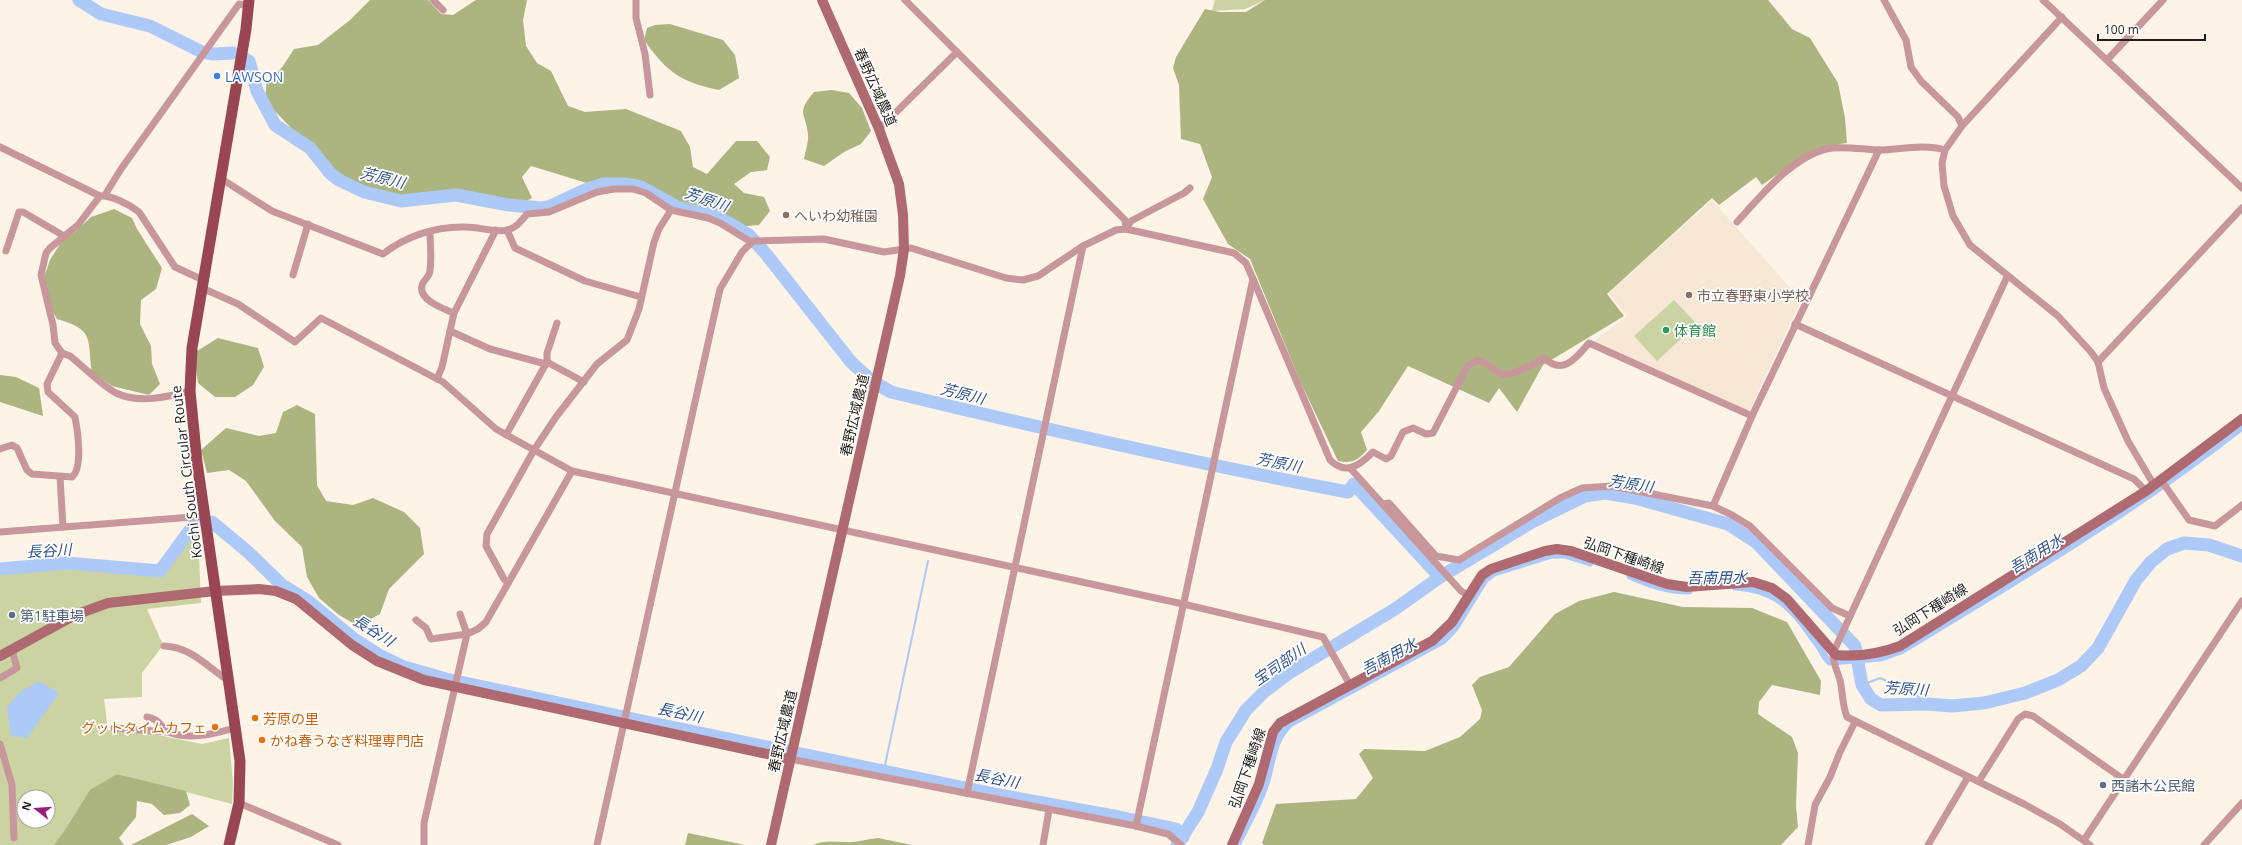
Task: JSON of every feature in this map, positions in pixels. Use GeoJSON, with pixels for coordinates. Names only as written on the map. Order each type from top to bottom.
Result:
{"type":"FeatureCollection","features":[{"type":"Feature","properties":{"kind":"main road","name":"Kochi South Circular Route"},"geometry":{"type":"LineString","coordinates":[[229,845],[239,803],[240,761],[215,591],[190,391],[192,348],[249,3]]}},
{"type":"Feature","properties":{"kind":"street"},"geometry":{"type":"LineString","coordinates":[[433,0],[443,10]]}},
{"type":"Feature","properties":{"kind":"street"},"geometry":{"type":"LineString","coordinates":[[636,0],[636,18],[647,62],[650,95]]}},
{"type":"Feature","properties":{"kind":"street","name":"春野広域農道"},"geometry":{"type":"LineString","coordinates":[[771,845],[900,276],[904,249],[903,215],[899,184],[880,129],[822,0]]}},
{"type":"Feature","properties":{"kind":"street"},"geometry":{"type":"LineString","coordinates":[[905,0],[1125,220],[1126,229]]}},
{"type":"Feature","properties":{"kind":"street"},"geometry":{"type":"LineString","coordinates":[[1884,0],[1906,40],[1911,67],[1921,81],[1958,117],[1962,126]]}},
{"type":"Feature","properties":{"kind":"street"},"geometry":{"type":"LineString","coordinates":[[2043,0],[2242,188]]}},
{"type":"Feature","properties":{"kind":"street"},"geometry":{"type":"LineString","coordinates":[[2107,60],[2163,0]]}},
{"type":"Feature","properties":{"kind":"street"},"geometry":{"type":"LineString","coordinates":[[190,391],[147,399],[131,398],[116,392],[70,356],[62,354],[55,343],[53,325],[41,275],[46,253],[78,225],[103,196],[239,4],[249,3]]}},
{"type":"Feature","properties":{"kind":"street"},"geometry":{"type":"LineString","coordinates":[[2062,17],[1962,126],[1945,150],[1942,163],[1944,186],[1953,216],[1960,232],[1970,245],[2007,277],[2058,316],[2091,352],[2098,362],[2104,388],[2128,441],[2158,485],[2189,520],[2215,526],[2242,505]]}},
{"type":"Feature","properties":{"kind":"street"},"geometry":{"type":"LineString","coordinates":[[880,129],[957,52]]}},
{"type":"Feature","properties":{"kind":"street"},"geometry":{"type":"LineString","coordinates":[[0,147],[103,196],[133,207],[139,212],[174,267],[238,304],[296,342],[321,318],[437,379],[484,420],[506,435],[572,471],[1016,567],[1323,637],[1350,685]]}},
{"type":"Feature","properties":{"kind":"street"},"geometry":{"type":"LineString","coordinates":[[1737,222],[1776,180],[1811,155],[1827,149],[1879,150],[1934,147],[1945,150]]}},
{"type":"Feature","properties":{"kind":"street"},"geometry":{"type":"LineString","coordinates":[[1713,506],[1752,416],[1879,150]]}},
{"type":"Feature","properties":{"kind":"street"},"geometry":{"type":"LineString","coordinates":[[220,178],[272,211],[383,254],[398,242],[430,232],[466,227],[507,230],[517,226],[527,214],[549,212],[597,192],[614,188],[633,189],[646,193],[671,210],[714,220],[752,242]]}},
{"type":"Feature","properties":{"kind":"street"},"geometry":{"type":"LineString","coordinates":[[1126,229],[1131,221],[1184,193],[1190,188]]}},
{"type":"Feature","properties":{"kind":"street"},"geometry":{"type":"LineString","coordinates":[[2098,362],[2242,208]]}},
{"type":"Feature","properties":{"kind":"street"},"geometry":{"type":"LineString","coordinates":[[508,583],[504,579],[486,546],[487,534],[534,450],[556,417],[597,364],[627,340],[634,326],[654,242],[659,229],[671,210]]}},
{"type":"Feature","properties":{"kind":"street"},"geometry":{"type":"LineString","coordinates":[[6,251],[19,212],[23,212],[64,236]]}},
{"type":"Feature","properties":{"kind":"street"},"geometry":{"type":"LineString","coordinates":[[294,274],[308,224]]}},
{"type":"Feature","properties":{"kind":"street"},"geometry":{"type":"LineString","coordinates":[[597,845],[720,289],[742,252],[752,242],[761,240],[824,239],[884,252],[911,248],[1006,278],[1023,280],[1038,276],[1083,246],[1116,230],[1126,229],[1234,253],[1246,262],[1254,279],[1330,460],[1335,466],[1350,469],[1359,465],[1373,452],[1386,459],[1391,456],[1403,432],[1413,428],[1426,434],[1433,432],[1467,367],[1477,360],[1484,362],[1502,374],[1509,374],[1526,368],[1544,358],[1550,364],[1563,366],[1574,360],[1590,343],[1752,416]]}},
{"type":"Feature","properties":{"kind":"street"},"geometry":{"type":"LineString","coordinates":[[437,379],[442,367],[454,313],[496,230]]}},
{"type":"Feature","properties":{"kind":"street"},"geometry":{"type":"LineString","coordinates":[[507,230],[516,248],[585,281],[641,297]]}},
{"type":"Feature","properties":{"kind":"street"},"geometry":{"type":"LineString","coordinates":[[430,232],[430,270],[429,276],[423,284],[423,291],[425,297],[432,303],[454,313]]}},
{"type":"Feature","properties":{"kind":"street"},"geometry":{"type":"LineString","coordinates":[[967,793],[1083,246]]}},
{"type":"Feature","properties":{"kind":"street"},"geometry":{"type":"LineString","coordinates":[[2007,277],[1838,642],[1833,659],[1840,680],[1842,705],[1847,717],[1979,781],[2054,821],[2087,843],[2123,779],[2242,601]]}},
{"type":"Feature","properties":{"kind":"street"},"geometry":{"type":"LineString","coordinates":[[1136,825],[1213,459],[1254,279]]}},
{"type":"Feature","properties":{"kind":"street"},"geometry":{"type":"LineString","coordinates":[[506,435],[546,363],[547,353],[557,323]]}},
{"type":"Feature","properties":{"kind":"street"},"geometry":{"type":"LineString","coordinates":[[1795,324],[2134,479],[2158,485]]}},
{"type":"Feature","properties":{"kind":"street"},"geometry":{"type":"LineString","coordinates":[[450,331],[490,349],[546,363],[584,382]]}},
{"type":"Feature","properties":{"kind":"street"},"geometry":{"type":"LineString","coordinates":[[0,449],[12,445],[18,448],[27,470],[32,474],[72,477],[76,474],[79,464],[75,417],[48,392],[47,384],[62,354]]}},
{"type":"Feature","properties":{"kind":"street","name":"弘岡下種崎線"},"geometry":{"type":"LineString","coordinates":[[1232,845],[1259,784],[1273,732],[1280,723],[1292,715],[1432,641],[1452,622],[1482,575],[1491,569],[1545,551],[1564,550],[1667,584],[1687,587],[1753,582],[1772,588],[1788,599],[1833,659],[1865,655],[1900,646],[2158,485],[2242,419]]}},
{"type":"Feature","properties":{"kind":"street"},"geometry":{"type":"LineString","coordinates":[[1350,469],[1461,591],[1468,596]]}},
{"type":"Feature","properties":{"kind":"street"},"geometry":{"type":"LineString","coordinates":[[416,620],[426,628],[431,639],[467,634],[478,629],[486,622],[572,471]]}},
{"type":"Feature","properties":{"kind":"street"},"geometry":{"type":"LineString","coordinates":[[60,477],[63,526]]}},
{"type":"Feature","properties":{"kind":"street"},"geometry":{"type":"LineString","coordinates":[[1383,504],[1388,503],[1436,556],[1459,560],[1560,498],[1582,488],[1612,486],[1713,506],[1750,526],[1832,608],[1850,616]]}},
{"type":"Feature","properties":{"kind":"street"},"geometry":{"type":"LineString","coordinates":[[0,532],[205,516]]}},
{"type":"Feature","properties":{"kind":"street"},"geometry":{"type":"LineString","coordinates":[[0,656],[75,615],[108,602],[215,591],[259,589],[286,594],[304,605],[352,645],[377,662],[424,680],[456,682],[625,719],[790,759],[1049,810],[1136,825],[1168,834],[1180,844]]}},
{"type":"Feature","properties":{"kind":"street"},"geometry":{"type":"LineString","coordinates":[[424,845],[424,823],[467,634],[460,614]]}},
{"type":"Feature","properties":{"kind":"street"},"geometry":{"type":"LineString","coordinates":[[164,646],[177,647],[193,653],[223,677],[228,678]]}},
{"type":"Feature","properties":{"kind":"street"},"geometry":{"type":"LineString","coordinates":[[0,678],[16,668],[12,650]]}},
{"type":"Feature","properties":{"kind":"street"},"geometry":{"type":"LineString","coordinates":[[1979,781],[2018,719],[2025,714],[2033,716],[2123,779]]}},
{"type":"Feature","properties":{"kind":"street"},"geometry":{"type":"LineString","coordinates":[[147,717],[156,718],[168,732]]}},
{"type":"Feature","properties":{"kind":"street"},"geometry":{"type":"LineString","coordinates":[[1808,845],[1815,805],[1830,777],[1840,752],[1855,722]]}},
{"type":"Feature","properties":{"kind":"street"},"geometry":{"type":"LineString","coordinates":[[114,728],[204,735],[235,728]]}},
{"type":"Feature","properties":{"kind":"street"},"geometry":{"type":"LineString","coordinates":[[0,744],[12,785],[14,838]]}},
{"type":"Feature","properties":{"kind":"street"},"geometry":{"type":"LineString","coordinates":[[1928,845],[1968,777]]}},
{"type":"Feature","properties":{"kind":"street"},"geometry":{"type":"LineString","coordinates":[[239,803],[338,845]]}},
{"type":"Feature","properties":{"kind":"street"},"geometry":{"type":"LineString","coordinates":[[2204,845],[2242,803]]}},
{"type":"Feature","properties":{"kind":"street"},"geometry":{"type":"LineString","coordinates":[[1043,845],[1049,810]]}},
{"type":"Feature","properties":{"kind":"shaded area"},"geometry":{"type":"Polygon","coordinates":[[[1712,200],[1801,300],[1749,411],[1593,342],[1627,316],[1609,293],[1712,200]]]}},
{"type":"Feature","properties":{"kind":"green space"},"geometry":{"type":"Polygon","coordinates":[[[370,0],[428,0],[441,14],[453,15],[476,0],[527,0],[523,20],[526,46],[537,63],[551,71],[568,106],[585,112],[626,109],[681,131],[690,147],[693,167],[707,174],[736,141],[757,141],[770,157],[767,170],[751,172],[734,184],[744,193],[764,197],[770,211],[759,225],[746,226],[726,216],[682,205],[634,183],[607,178],[590,184],[531,166],[522,177],[532,198],[523,203],[445,197],[424,203],[382,200],[357,189],[334,172],[265,101],[267,79],[271,80],[283,66],[294,49],[318,45],[350,20],[370,0]]]}},
{"type":"Feature","properties":{"kind":"green space"},"geometry":{"type":"Polygon","coordinates":[[[1215,0],[1265,0],[1245,9],[1212,11],[1215,0]]]}},
{"type":"Feature","properties":{"kind":"green space"},"geometry":{"type":"Polygon","coordinates":[[[1265,0],[1768,0],[1792,29],[1810,38],[1838,83],[1845,118],[1847,143],[1834,145],[1812,153],[1792,164],[1762,185],[1756,177],[1719,205],[1712,198],[1607,294],[1624,316],[1543,365],[1517,412],[1499,388],[1489,403],[1408,366],[1379,411],[1361,432],[1367,450],[1354,460],[1347,462],[1338,461],[1300,381],[1250,259],[1228,244],[1203,199],[1212,177],[1200,144],[1181,139],[1179,85],[1173,68],[1176,57],[1205,9],[1220,12],[1246,12],[1265,0]]]}},
{"type":"Feature","properties":{"kind":"green space"},"geometry":{"type":"Polygon","coordinates":[[[670,24],[723,40],[735,55],[739,78],[719,90],[684,79],[668,68],[644,40],[647,28],[655,25],[670,24]]]}},
{"type":"Feature","properties":{"kind":"green space"},"geometry":{"type":"Polygon","coordinates":[[[832,90],[849,93],[862,108],[871,131],[861,144],[844,152],[824,166],[804,159],[808,137],[803,109],[808,99],[814,92],[832,90]]]}},
{"type":"Feature","properties":{"kind":"green space"},"geometry":{"type":"Polygon","coordinates":[[[114,209],[132,218],[137,229],[162,268],[156,289],[141,300],[140,324],[151,346],[152,364],[160,384],[149,395],[112,386],[92,372],[87,337],[78,327],[57,319],[48,303],[43,280],[50,260],[62,241],[74,233],[91,217],[114,209]]]}},
{"type":"Feature","properties":{"kind":"green space","name":"体育館"},"geometry":{"type":"Polygon","coordinates":[[[1674,300],[1697,324],[1657,361],[1634,336],[1674,300]]]}},
{"type":"Feature","properties":{"kind":"green space"},"geometry":{"type":"Polygon","coordinates":[[[218,338],[258,348],[264,367],[253,385],[235,397],[215,397],[198,383],[194,353],[218,338]]]}},
{"type":"Feature","properties":{"kind":"green space"},"geometry":{"type":"Polygon","coordinates":[[[0,375],[16,377],[39,388],[43,416],[0,402],[0,375]]]}},
{"type":"Feature","properties":{"kind":"green space"},"geometry":{"type":"Polygon","coordinates":[[[297,405],[315,414],[317,485],[326,501],[353,505],[373,498],[404,512],[420,528],[424,554],[389,589],[380,614],[358,626],[339,615],[319,598],[307,577],[302,547],[275,521],[246,481],[229,470],[207,473],[201,450],[226,428],[259,436],[276,433],[283,412],[297,405]]]}},
{"type":"Feature","properties":{"kind":"green space"},"geometry":{"type":"Polygon","coordinates":[[[198,530],[201,603],[147,609],[163,645],[142,673],[142,697],[104,699],[108,730],[143,732],[202,744],[229,738],[233,783],[232,804],[117,774],[67,827],[55,845],[0,845],[0,572],[68,567],[163,575],[198,530]]]}},
{"type":"Feature","properties":{"kind":"green space"},"geometry":{"type":"Polygon","coordinates":[[[1614,592],[1683,607],[1752,608],[1787,622],[1821,681],[1820,695],[1772,685],[1759,702],[1758,714],[1792,737],[1798,753],[1796,806],[1798,827],[1781,845],[1264,845],[1262,843],[1276,804],[1356,799],[1373,778],[1359,754],[1364,749],[1425,751],[1460,737],[1480,719],[1482,710],[1472,685],[1480,677],[1509,667],[1555,614],[1579,601],[1614,592]]]}},
{"type":"Feature","properties":{"kind":"green space"},"geometry":{"type":"Polygon","coordinates":[[[117,774],[186,791],[190,805],[180,813],[164,815],[152,804],[137,801],[136,817],[119,838],[124,845],[54,845],[90,790],[117,774]]]}},
{"type":"Feature","properties":{"kind":"green space"},"geometry":{"type":"Polygon","coordinates":[[[192,814],[209,826],[191,837],[166,845],[131,845],[192,814]]]}},
{"type":"Feature","properties":{"kind":"green space"},"geometry":{"type":"Polygon","coordinates":[[[688,833],[745,845],[685,845],[688,833]]]}},
{"type":"Feature","properties":{"kind":"green space"},"geometry":{"type":"Polygon","coordinates":[[[878,838],[912,845],[813,845],[825,842],[853,842],[878,838]]]}},
{"type":"Feature","properties":{"kind":"water"},"geometry":{"type":"Polygon","coordinates":[[[39,681],[59,693],[27,738],[11,736],[7,707],[20,692],[39,681]]]}},
{"type":"Feature","properties":{"kind":"waterway","name":"芳原川"},"geometry":{"type":"LineString","coordinates":[[79,0],[101,14],[150,26],[202,52],[214,54],[233,53]]}},
{"type":"Feature","properties":{"kind":"waterway","name":"芳原川"},"geometry":{"type":"LineString","coordinates":[[243,58],[249,61],[257,91],[275,125],[310,148],[330,173],[339,180],[364,192],[401,201],[456,195],[509,205],[541,208],[551,206],[585,190],[603,184],[625,184],[641,187],[677,207],[715,216],[749,235],[766,254],[851,362],[872,381],[891,392],[1119,445],[1291,481],[1348,492],[1354,484],[1440,577]]}},
{"type":"Feature","properties":{"kind":"waterway","name":"吾南用水"},"geometry":{"type":"LineString","coordinates":[[1735,587],[1751,589],[1764,593],[1784,604],[1801,622],[1830,662],[1881,658],[1901,651],[2075,544],[2160,488],[2242,427]]}},
{"type":"Feature","properties":{"kind":"waterway","name":"芳原川"},"geometry":{"type":"LineString","coordinates":[[1177,845],[1198,812],[1217,769],[1226,742],[1246,710],[1265,691],[1289,673],[1395,609],[1440,577],[1532,522],[1585,496],[1605,493],[1635,498],[1728,524],[1756,542],[1855,646],[1862,685],[1871,699],[1881,705],[1927,704],[1952,706],[1984,703],[2025,693],[2058,680],[2081,666],[2098,648],[2136,580],[2151,562],[2167,549],[2184,543],[2209,545],[2242,556]]}},
{"type":"Feature","properties":{"kind":"waterway","name":"長谷川"},"geometry":{"type":"LineString","coordinates":[[212,522],[248,552],[282,585],[308,601],[354,639],[379,655],[404,667],[446,679],[647,722],[994,794],[1176,829],[1183,837]]}},
{"type":"Feature","properties":{"kind":"waterway","name":"長谷川"},"geometry":{"type":"LineString","coordinates":[[0,569],[67,563],[160,571],[195,523]]}},
{"type":"Feature","properties":{"kind":"waterway","name":"吾南用水"},"geometry":{"type":"LineString","coordinates":[[1238,843],[1261,796],[1279,739],[1290,724],[1443,641],[1456,627],[1485,580],[1494,573],[1552,555],[1565,555],[1590,563]]}},
{"type":"Feature","properties":{"kind":"waterway"},"geometry":{"type":"LineString","coordinates":[[884,770],[928,561]]}},
{"type":"Feature","properties":{"kind":"waterway","name":"吾南用水"},"geometry":{"type":"LineString","coordinates":[[1630,576],[1659,587],[1689,591]]}},
{"type":"Feature","properties":{"kind":"waterway"},"geometry":{"type":"LineString","coordinates":[[1862,685],[1880,678],[1914,693],[1927,704]]}},
{"type":"Feature","properties":{"kind":"place","name":"LAWSON"},"geometry":{"type":"Point","coordinates":[217,76]}},
{"type":"Feature","properties":{"kind":"place","name":"へいわ幼稚園"},"geometry":{"type":"Point","coordinates":[786,215]}},
{"type":"Feature","properties":{"kind":"place","name":"市立春野東小学校"},"geometry":{"type":"Point","coordinates":[1689,295]}},
{"type":"Feature","properties":{"kind":"place","name":"体育館"},"geometry":{"type":"Point","coordinates":[1666,330]}},
{"type":"Feature","properties":{"kind":"place","name":"第1駐車場"},"geometry":{"type":"Point","coordinates":[12,615]}},
{"type":"Feature","properties":{"kind":"place","name":"芳原の里"},"geometry":{"type":"Point","coordinates":[255,718]}},
{"type":"Feature","properties":{"kind":"place","name":"グットタイムカフェ"},"geometry":{"type":"Point","coordinates":[215,727]}},
{"type":"Feature","properties":{"kind":"place","name":"かね春うなぎ料理専門店"},"geometry":{"type":"Point","coordinates":[262,740]}},
{"type":"Feature","properties":{"kind":"place","name":"西諸木公民館"},"geometry":{"type":"Point","coordinates":[2103,785]}},
{"type":"Feature","properties":{"kind":"water label","name":"宝司部川"},"geometry":{"type":"Point","coordinates":[1279,664]}}]}
